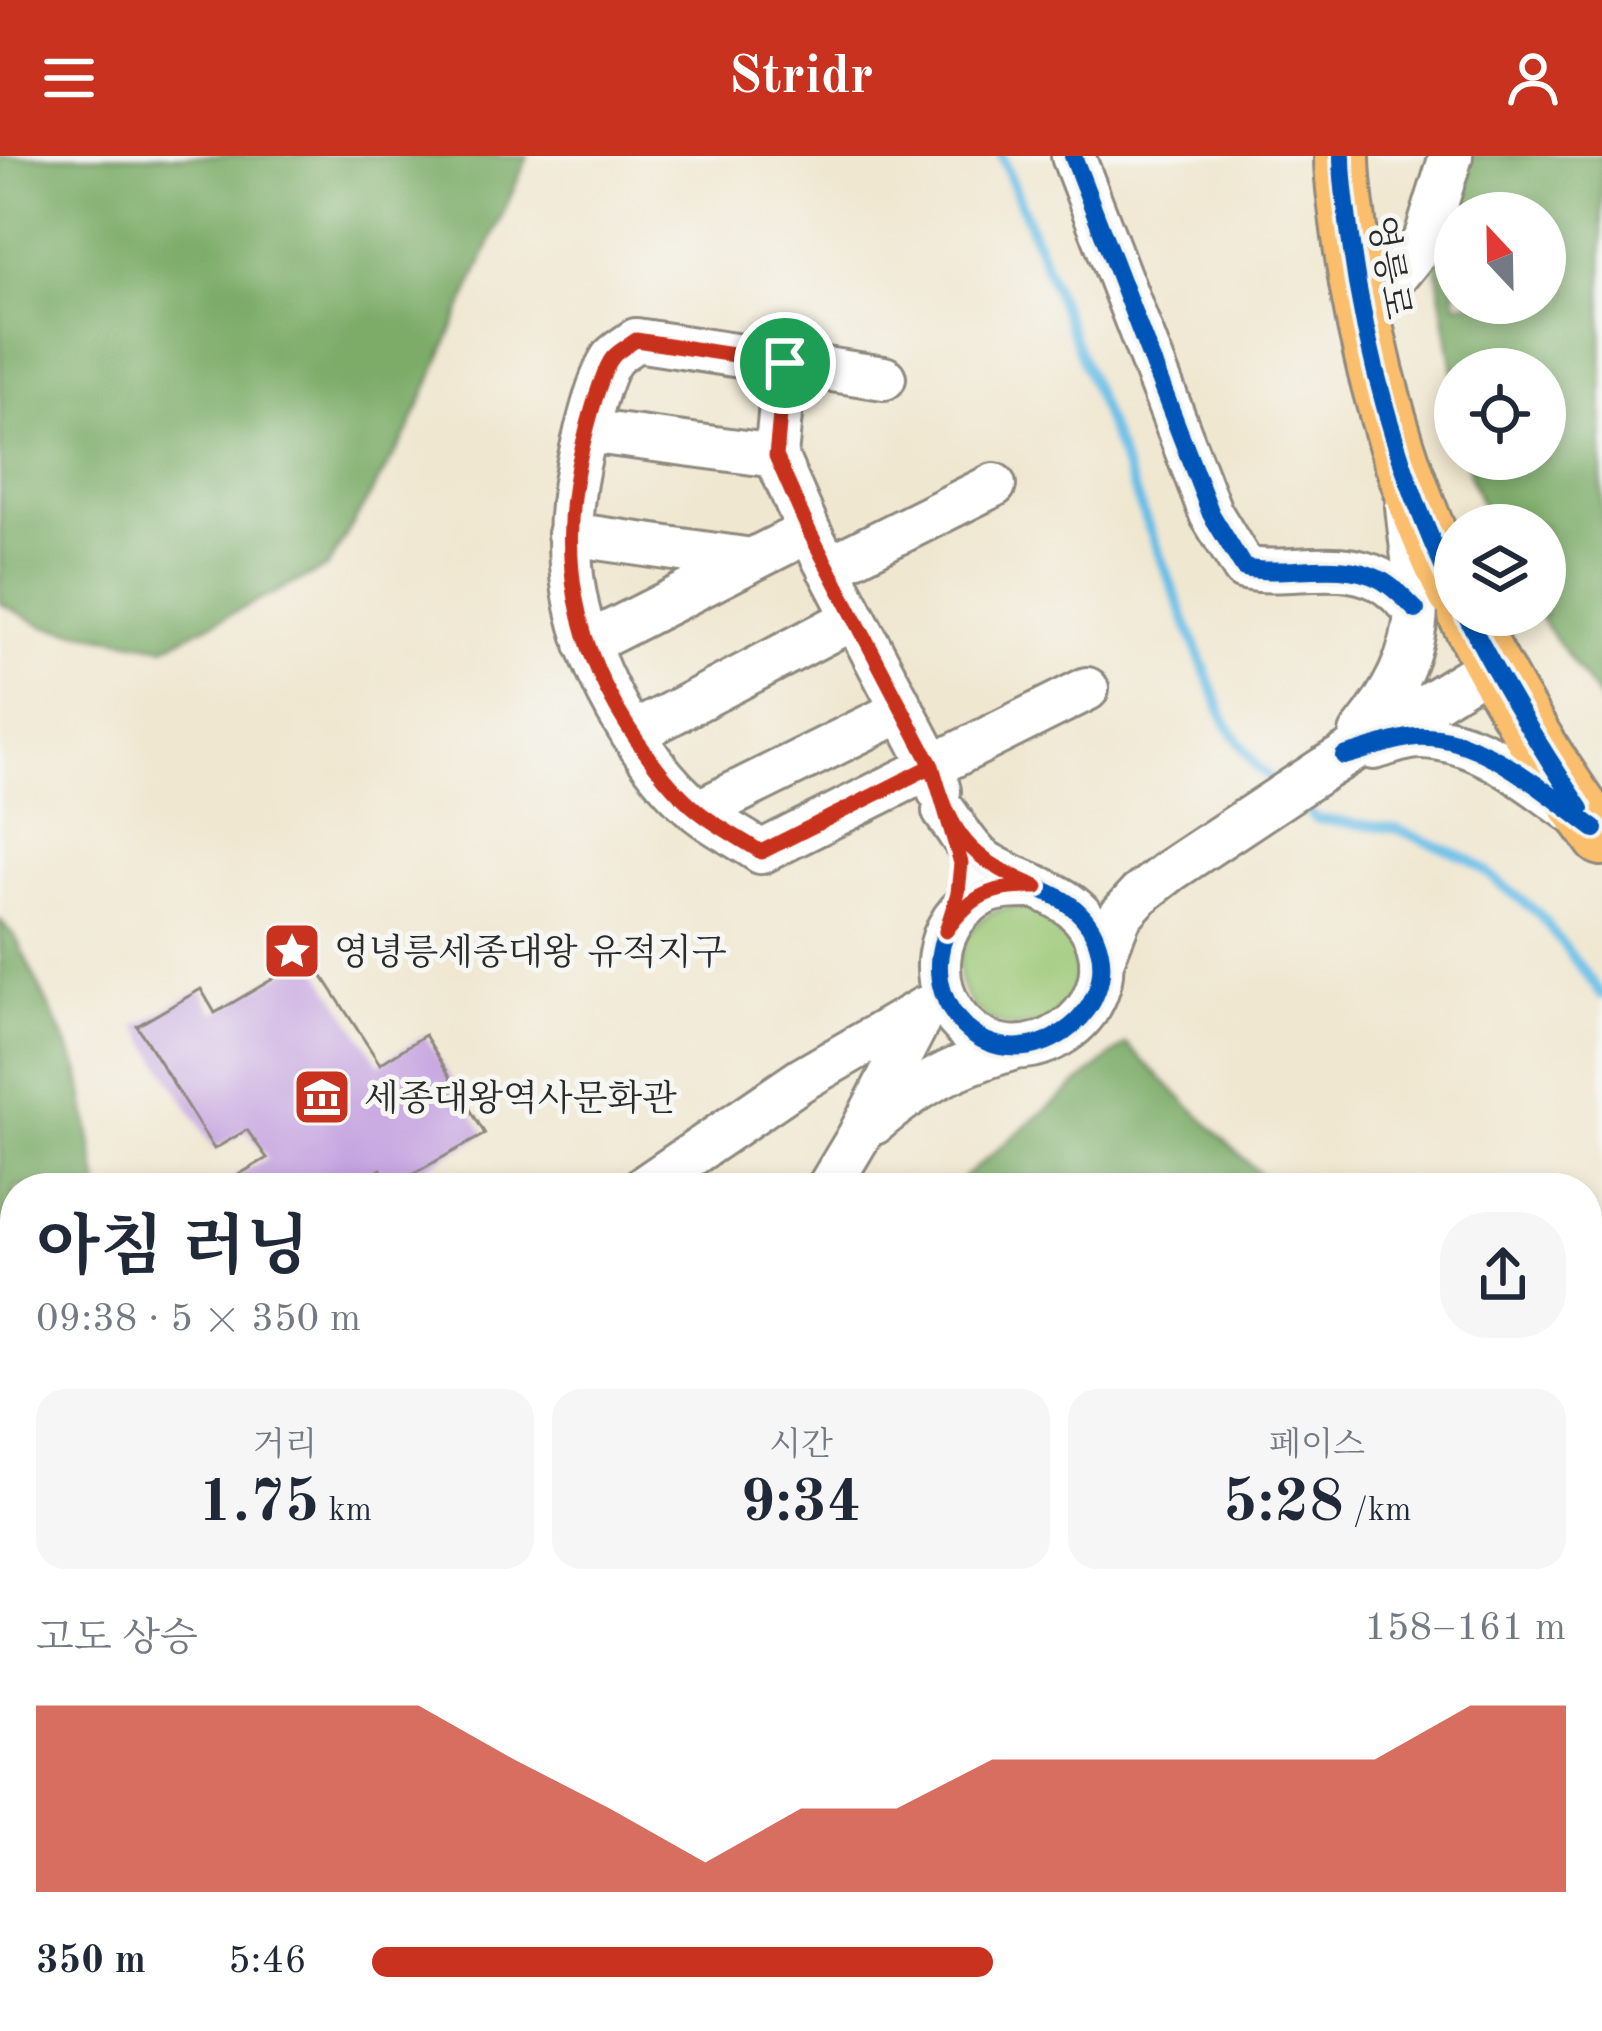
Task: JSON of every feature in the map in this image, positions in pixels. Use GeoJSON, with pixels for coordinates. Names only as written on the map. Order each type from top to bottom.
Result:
{"type":"FeatureCollection","features":[{"type":"Feature","properties":{"kind":"main road","name":"영릉로"},"geometry":{"type":"LineString","coordinates":[[1342,156],[1364,315],[1403,463],[1434,546]]}},
{"type":"Feature","properties":{"kind":"main road","name":"영릉로"},"geometry":{"type":"LineString","coordinates":[[1469,636],[1598,833]]}},
{"type":"Feature","properties":{"kind":"street"},"geometry":{"type":"LineString","coordinates":[[1073,156],[1210,514],[1244,568],[1268,573],[1319,568],[1355,571],[1434,601]]}},
{"type":"Feature","properties":{"kind":"street"},"geometry":{"type":"LineString","coordinates":[[1364,315],[1425,240],[1451,156]]}},
{"type":"Feature","properties":{"kind":"street"},"geometry":{"type":"LineString","coordinates":[[884,378],[636,340],[612,358],[586,430],[574,480],[569,534],[576,610],[586,644],[632,734],[661,775],[698,812],[761,852],[1087,689]]}},
{"type":"Feature","properties":{"kind":"street"},"geometry":{"type":"LineString","coordinates":[[785,363],[776,456],[932,766],[961,863],[958,893],[925,1008],[837,1173]]}},
{"type":"Feature","properties":{"kind":"street"},"geometry":{"type":"LineString","coordinates":[[586,430],[776,456]]}},
{"type":"Feature","properties":{"kind":"street"},"geometry":{"type":"LineString","coordinates":[[569,534],[752,560],[819,549],[994,485]]}},
{"type":"Feature","properties":{"kind":"street"},"geometry":{"type":"LineString","coordinates":[[586,644],[752,560]]}},
{"type":"Feature","properties":{"kind":"street"},"geometry":{"type":"LineString","coordinates":[[632,734],[854,618]]}},
{"type":"Feature","properties":{"kind":"street"},"geometry":{"type":"LineString","coordinates":[[1334,762],[1388,700],[1406,660],[1434,622]]}},
{"type":"Feature","properties":{"kind":"street"},"geometry":{"type":"LineString","coordinates":[[860,1136],[911,1092],[942,1073],[1015,1048],[1041,1045],[1065,1033],[1085,1015],[1120,916],[1138,895],[1334,762],[1491,664]]}},
{"type":"Feature","properties":{"kind":"street"},"geometry":{"type":"LineString","coordinates":[[698,812],[903,710]]}},
{"type":"Feature","properties":{"kind":"street"},"geometry":{"type":"LineString","coordinates":[[1334,762],[1417,737],[1456,742],[1501,761],[1598,833]]}},
{"type":"Feature","properties":{"kind":"street"},"geometry":{"type":"LineString","coordinates":[[944,811],[978,857],[1000,872],[1049,892],[1082,915],[1095,938],[1101,964]]}},
{"type":"Feature","properties":{"kind":"street"},"geometry":{"type":"LineString","coordinates":[[1015,1048],[988,1042],[966,1028],[949,1008],[939,983],[942,944],[962,909],[984,894],[1010,886],[1049,892],[1111,890],[1171,870]]}},
{"type":"Feature","properties":{"kind":"street"},"geometry":{"type":"LineString","coordinates":[[665,1173],[801,1080],[925,1008]]}},
{"type":"Feature","properties":{"kind":"green space"},"geometry":{"type":"Polygon","coordinates":[[[0,156],[528,156],[408,432],[327,567],[164,647],[44,626],[0,603],[0,156]]]}},
{"type":"Feature","properties":{"kind":"green space"},"geometry":{"type":"Polygon","coordinates":[[[1440,156],[1602,156],[1602,703],[1553,636],[1566,636],[1566,504],[1481,504],[1471,480],[1566,480],[1566,348],[1449,348],[1446,324],[1566,324],[1566,192],[1439,192],[1440,156]]]}},
{"type":"Feature","properties":{"kind":"green space"},"geometry":{"type":"Polygon","coordinates":[[[1019,907],[1042,912],[1061,925],[1074,944],[1079,967],[1074,990],[1061,1009],[1042,1022],[1019,1027],[996,1022],[977,1009],[964,990],[959,967],[964,944],[977,925],[996,912],[1019,907]]]}},
{"type":"Feature","properties":{"kind":"green space"},"geometry":{"type":"Polygon","coordinates":[[[0,920],[16,938],[79,1070],[96,1173],[0,1173],[0,920]]]}},
{"type":"Feature","properties":{"kind":"green space"},"geometry":{"type":"Polygon","coordinates":[[[1126,1044],[1259,1173],[969,1173],[1126,1044]]]}},
{"type":"Feature","properties":{"kind":"building","name":"세종대왕역사문화관"},"geometry":{"type":"Polygon","coordinates":[[[310,957],[380,1064],[425,1035],[485,1134],[414,1173],[383,1173],[381,1169],[374,1173],[242,1173],[267,1158],[247,1130],[214,1149],[137,1026],[201,989],[215,1013],[310,957]]]}},
{"type":"Feature","properties":{"kind":"waterway"},"geometry":{"type":"LineString","coordinates":[[1002,156],[1226,723],[1257,767],[1280,787]]}},
{"type":"Feature","properties":{"kind":"waterway"},"geometry":{"type":"LineString","coordinates":[[1294,800],[1316,819],[1397,829],[1471,860],[1539,914],[1602,995]]}},
{"type":"Feature","properties":{"kind":"cycle path"},"geometry":{"type":"LineString","coordinates":[[1073,156],[1211,514],[1244,568],[1363,573],[1389,585],[1416,610]]}},
{"type":"Feature","properties":{"kind":"cycle path"},"geometry":{"type":"LineString","coordinates":[[1342,156],[1364,322],[1387,415],[1434,545]]}},
{"type":"Feature","properties":{"kind":"cycle path"},"geometry":{"type":"LineString","coordinates":[[1477,636],[1581,809]]}},
{"type":"Feature","properties":{"kind":"cycle path"},"geometry":{"type":"LineString","coordinates":[[1344,756],[1389,742],[1440,738],[1511,768],[1595,829]]}},
{"type":"Feature","properties":{"kind":"cycle path"},"geometry":{"type":"LineString","coordinates":[[944,811],[984,861],[1046,891],[1074,909],[1095,936],[1101,965],[1097,991],[1084,1014],[1064,1032],[1040,1044],[1014,1047],[988,1042],[964,1026],[943,992],[939,974],[944,936],[966,905],[983,894],[1037,887]]}},
{"type":"Feature","properties":{"kind":"place","name":"영녕릉세종대왕 유적지구"},"geometry":{"type":"Point","coordinates":[292,951]}},
{"type":"Feature","properties":{"kind":"place","name":"세종대왕역사문화관"},"geometry":{"type":"Point","coordinates":[322,1097]}},
{"type":"Feature","properties":{"kind":"route"},"geometry":{"type":"LineString","coordinates":[[785,363],[636,340],[612,358],[574,480],[569,534],[576,610],[609,695],[661,775],[698,812],[761,852],[932,766],[944,811],[978,857],[1037,887],[1010,886],[984,894],[962,909],[946,931],[961,863],[944,811],[932,766],[809,531],[776,456],[785,363]]}}]}
